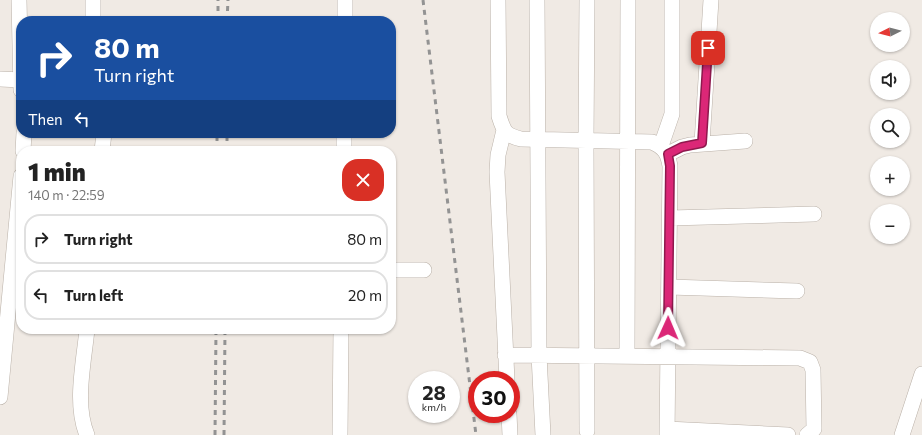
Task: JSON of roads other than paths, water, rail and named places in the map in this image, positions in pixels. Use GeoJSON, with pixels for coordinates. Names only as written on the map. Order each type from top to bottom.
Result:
{"type":"FeatureCollection","features":[{"type":"Feature","properties":{"kind":"street"},"geometry":{"type":"LineString","coordinates":[[19,0],[19,16]]}},
{"type":"Feature","properties":{"kind":"street"},"geometry":{"type":"LineString","coordinates":[[93,0],[93,16]]}},
{"type":"Feature","properties":{"kind":"street"},"geometry":{"type":"LineString","coordinates":[[345,0],[345,16]]}},
{"type":"Feature","properties":{"kind":"street"},"geometry":{"type":"LineString","coordinates":[[498,0],[499,116],[504,130],[509,136],[521,139],[538,140],[652,142],[664,150],[702,143],[745,142]]}},
{"type":"Feature","properties":{"kind":"street"},"geometry":{"type":"LineString","coordinates":[[537,0],[539,355],[543,435]]}},
{"type":"Feature","properties":{"kind":"street"},"geometry":{"type":"LineString","coordinates":[[587,0],[587,431]]}},
{"type":"Feature","properties":{"kind":"street"},"geometry":{"type":"LineString","coordinates":[[627,356],[628,0]]}},
{"type":"Feature","properties":{"kind":"street"},"geometry":{"type":"LineString","coordinates":[[672,0],[672,114],[664,150],[670,166],[667,432],[788,435]]}},
{"type":"Feature","properties":{"kind":"street"},"geometry":{"type":"LineString","coordinates":[[702,143],[711,0]]}},
{"type":"Feature","properties":{"kind":"street"},"geometry":{"type":"LineString","coordinates":[[0,79],[16,82]]}},
{"type":"Feature","properties":{"kind":"street"},"geometry":{"type":"LineString","coordinates":[[504,130],[498,155],[497,172],[507,371]]}},
{"type":"Feature","properties":{"kind":"street"},"geometry":{"type":"LineString","coordinates":[[670,218],[814,214]]}},
{"type":"Feature","properties":{"kind":"street"},"geometry":{"type":"LineString","coordinates":[[0,397],[16,229]]}},
{"type":"Feature","properties":{"kind":"street"},"geometry":{"type":"LineString","coordinates":[[396,270],[424,270]]}},
{"type":"Feature","properties":{"kind":"street"},"geometry":{"type":"LineString","coordinates":[[669,287],[797,291]]}},
{"type":"Feature","properties":{"kind":"street"},"geometry":{"type":"LineString","coordinates":[[87,334],[81,404],[82,420],[87,435]]}},
{"type":"Feature","properties":{"kind":"street"},"geometry":{"type":"LineString","coordinates":[[340,435],[341,334]]}},
{"type":"Feature","properties":{"kind":"street"},"geometry":{"type":"LineString","coordinates":[[506,355],[800,358],[810,362],[813,370],[814,429],[807,435]]}},
{"type":"Feature","properties":{"kind":"street"},"geometry":{"type":"LineString","coordinates":[[902,435],[922,374]]}},
{"type":"Feature","properties":{"kind":"street"},"geometry":{"type":"LineString","coordinates":[[509,423],[510,435]]}},
{"type":"Feature","properties":{"kind":"railway"},"geometry":{"type":"LineString","coordinates":[[218,0],[218,16]]}},
{"type":"Feature","properties":{"kind":"railway"},"geometry":{"type":"LineString","coordinates":[[227,16],[228,0]]}},
{"type":"Feature","properties":{"kind":"railway"},"geometry":{"type":"LineString","coordinates":[[423,0],[476,435]]}},
{"type":"Feature","properties":{"kind":"railway"},"geometry":{"type":"LineString","coordinates":[[217,138],[217,146]]}},
{"type":"Feature","properties":{"kind":"railway"},"geometry":{"type":"LineString","coordinates":[[227,138],[227,146]]}},
{"type":"Feature","properties":{"kind":"railway"},"geometry":{"type":"LineString","coordinates":[[215,435],[216,334]]}},
{"type":"Feature","properties":{"kind":"railway"},"geometry":{"type":"LineString","coordinates":[[224,435],[225,334]]}}]}
